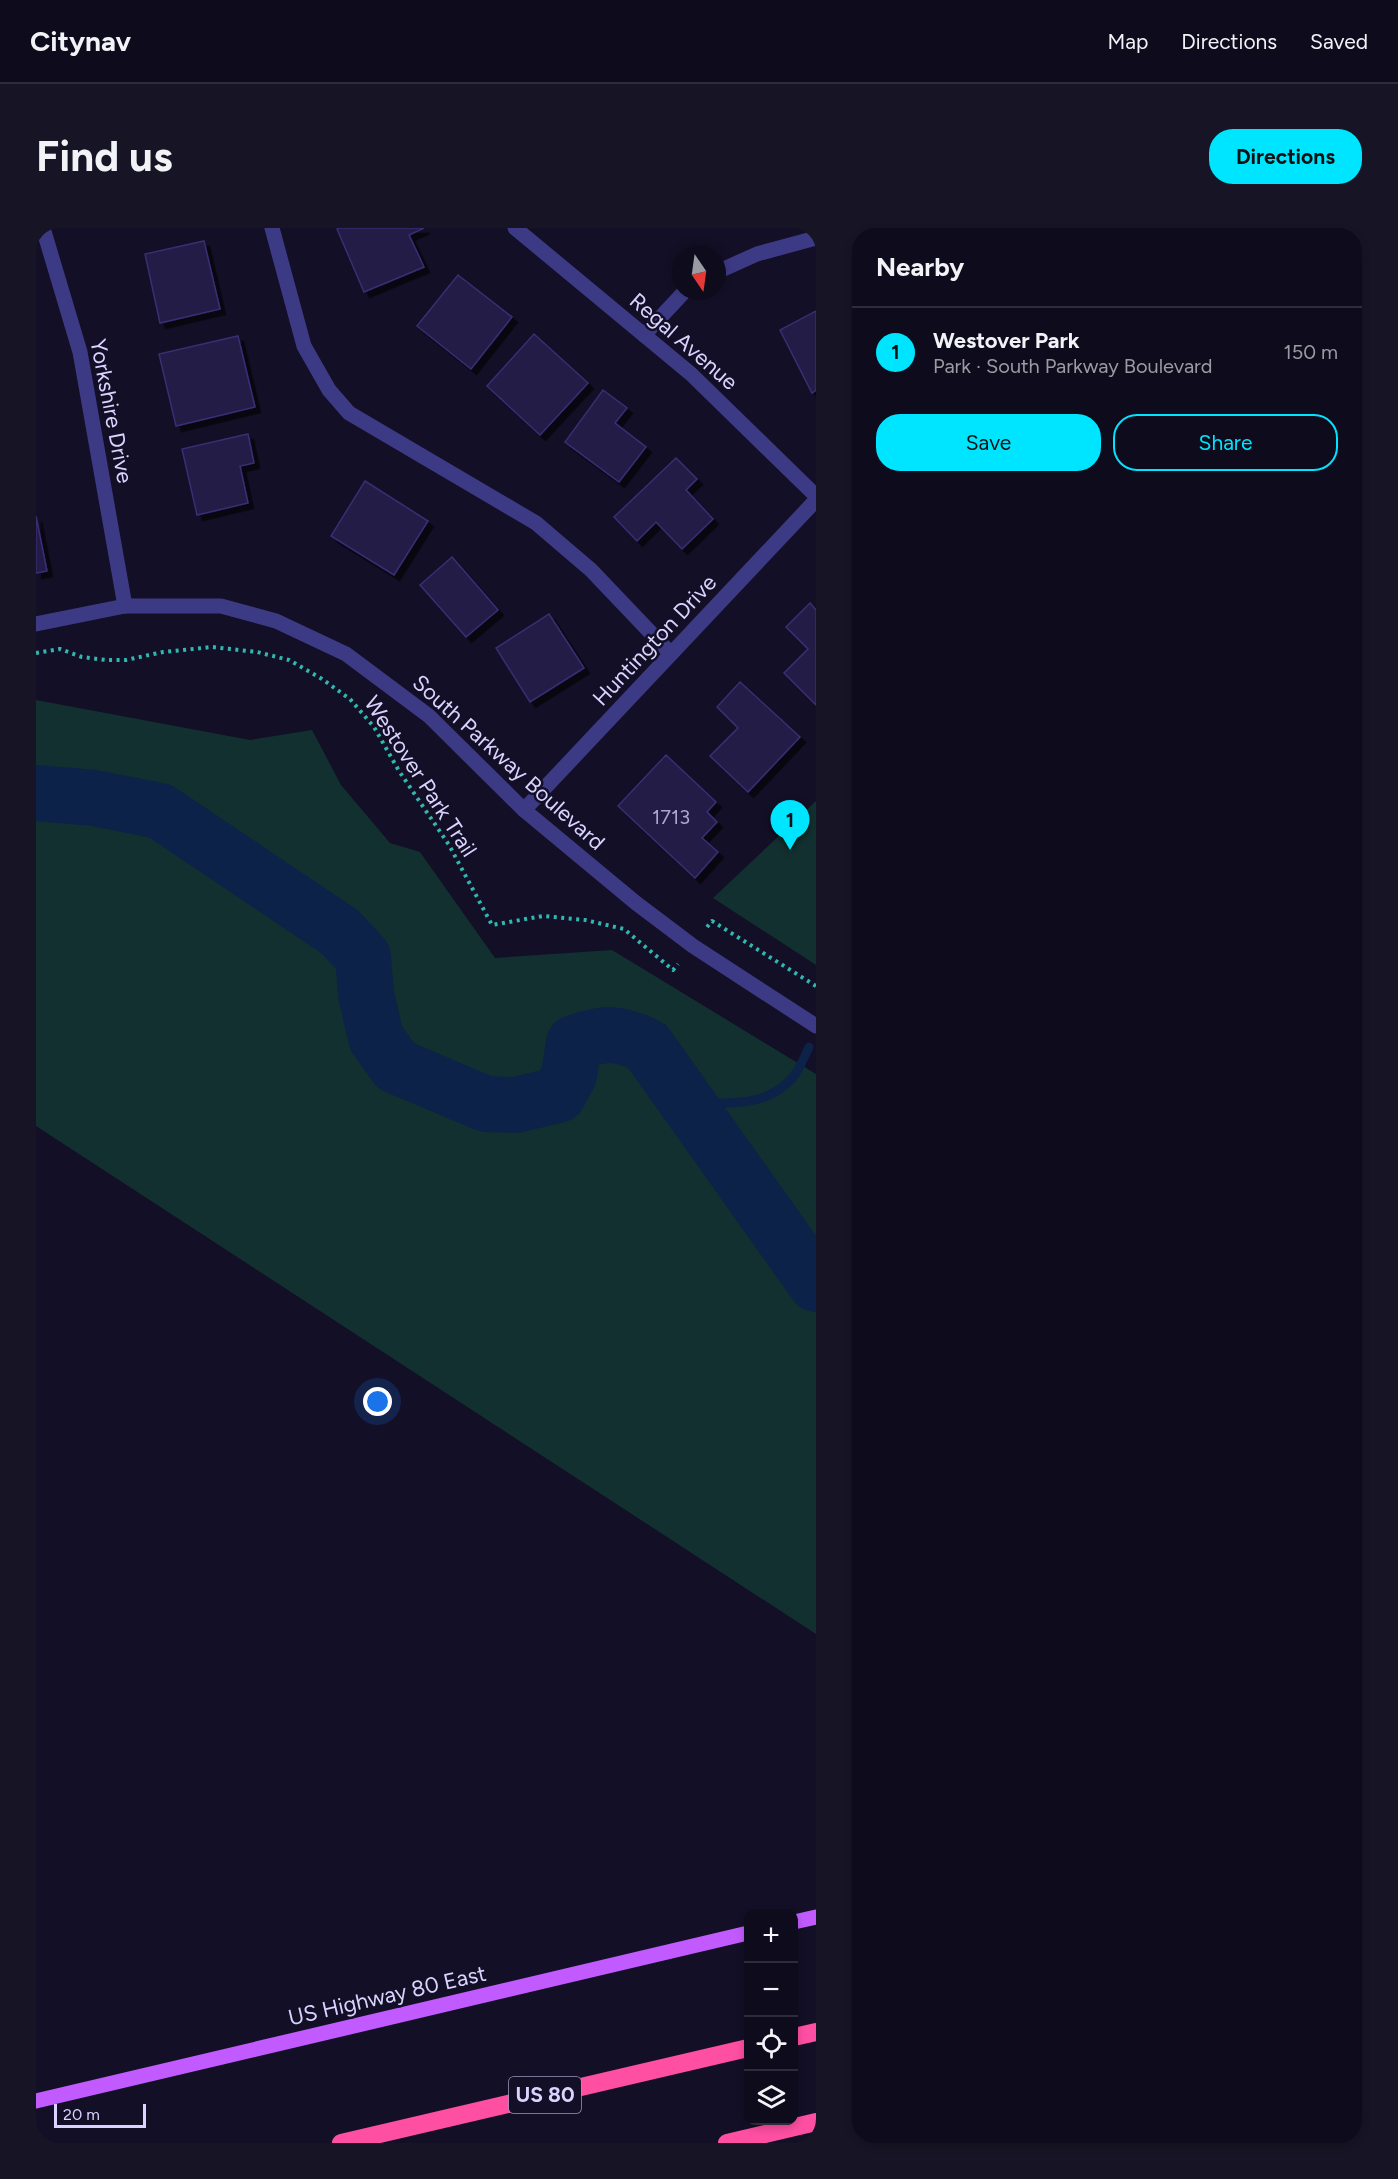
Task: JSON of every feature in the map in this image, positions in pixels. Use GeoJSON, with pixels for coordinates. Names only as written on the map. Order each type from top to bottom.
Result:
{"type":"FeatureCollection","features":[{"type":"Feature","properties":{"kind":"highway"},"geometry":{"type":"LineString","coordinates":[[798,2036],[816,2032]]}},
{"type":"Feature","properties":{"kind":"highway","name":"US 80"},"geometry":{"type":"LineString","coordinates":[[341,2143],[744,2049]]}},
{"type":"Feature","properties":{"kind":"highway"},"geometry":{"type":"LineString","coordinates":[[727,2143],[816,2122]]}},
{"type":"Feature","properties":{"kind":"main road"},"geometry":{"type":"LineString","coordinates":[[798,1921],[816,1917]]}},
{"type":"Feature","properties":{"kind":"main road","name":"US Highway 80 East"},"geometry":{"type":"LineString","coordinates":[[36,2101],[744,1934]]}},
{"type":"Feature","properties":{"kind":"street","name":"Yorkshire Drive"},"geometry":{"type":"LineString","coordinates":[[43,228],[80,352],[125,606]]}},
{"type":"Feature","properties":{"kind":"street"},"geometry":{"type":"LineString","coordinates":[[272,228],[304,345],[329,390],[349,413],[536,523],[591,570],[671,654]]}},
{"type":"Feature","properties":{"kind":"street","name":"Regal Avenue"},"geometry":{"type":"LineString","coordinates":[[515,228],[692,374],[816,498]]}},
{"type":"Feature","properties":{"kind":"street"},"geometry":{"type":"LineString","coordinates":[[726,268],[757,254],[816,238]]}},
{"type":"Feature","properties":{"kind":"street"},"geometry":{"type":"LineString","coordinates":[[644,335],[677,300]]}},
{"type":"Feature","properties":{"kind":"street","name":"Huntington Drive"},"geometry":{"type":"LineString","coordinates":[[524,810],[816,498]]}},
{"type":"Feature","properties":{"kind":"street","name":"South Parkway Boulevard"},"geometry":{"type":"LineString","coordinates":[[36,624],[125,606],[220,606],[276,621],[346,654],[429,716],[524,810],[636,903],[693,946],[816,1026]]}},
{"type":"Feature","properties":{"kind":"path","name":"Westover Park Trail"},"geometry":{"type":"LineString","coordinates":[[36,653],[60,649],[82,657],[126,660],[163,652],[212,647],[257,652],[289,660],[350,699],[374,727],[399,771],[449,845],[492,925],[543,916],[585,920],[624,928],[673,970]]}},
{"type":"Feature","properties":{"kind":"path"},"geometry":{"type":"LineString","coordinates":[[712,921],[816,986]]}},
{"type":"Feature","properties":{"kind":"green space"},"geometry":{"type":"Polygon","coordinates":[[[36,700],[250,740],[312,730],[341,785],[390,843],[420,852],[495,958],[612,950],[816,1074],[816,1634],[36,1126],[36,700]]]}},
{"type":"Feature","properties":{"kind":"green space"},"geometry":{"type":"Polygon","coordinates":[[[816,801],[816,965],[713,898],[816,801]]]}},
{"type":"Feature","properties":{"kind":"building"},"geometry":{"type":"Polygon","coordinates":[[[424,228],[409,235],[424,267],[364,292],[337,229],[424,228]]]}},
{"type":"Feature","properties":{"kind":"building"},"geometry":{"type":"Polygon","coordinates":[[[204,241],[220,309],[160,323],[145,254],[204,241]]]}},
{"type":"Feature","properties":{"kind":"building"},"geometry":{"type":"Polygon","coordinates":[[[458,275],[512,317],[471,369],[417,326],[458,275]]]}},
{"type":"Feature","properties":{"kind":"building"},"geometry":{"type":"Polygon","coordinates":[[[816,311],[816,390],[812,393],[780,330],[816,311]]]}},
{"type":"Feature","properties":{"kind":"building"},"geometry":{"type":"Polygon","coordinates":[[[534,334],[588,383],[540,435],[487,386],[534,334]]]}},
{"type":"Feature","properties":{"kind":"building"},"geometry":{"type":"Polygon","coordinates":[[[238,336],[255,407],[176,426],[159,354],[238,336]]]}},
{"type":"Feature","properties":{"kind":"building"},"geometry":{"type":"Polygon","coordinates":[[[603,390],[627,408],[615,423],[646,447],[619,482],[565,442],[603,390]]]}},
{"type":"Feature","properties":{"kind":"building"},"geometry":{"type":"Polygon","coordinates":[[[248,434],[254,463],[240,466],[248,503],[197,515],[182,449],[248,434]]]}},
{"type":"Feature","properties":{"kind":"building"},"geometry":{"type":"Polygon","coordinates":[[[676,458],[697,479],[686,490],[713,519],[682,549],[656,522],[637,541],[614,517],[676,458]]]}},
{"type":"Feature","properties":{"kind":"building"},"geometry":{"type":"Polygon","coordinates":[[[365,481],[428,521],[394,575],[331,536],[365,481]]]}},
{"type":"Feature","properties":{"kind":"building"},"geometry":{"type":"Polygon","coordinates":[[[36,516],[47,571],[36,573],[36,516]]]}},
{"type":"Feature","properties":{"kind":"building"},"geometry":{"type":"Polygon","coordinates":[[[452,557],[498,610],[466,637],[420,585],[452,557]]]}},
{"type":"Feature","properties":{"kind":"building"},"geometry":{"type":"Polygon","coordinates":[[[810,603],[816,610],[816,705],[784,673],[808,649],[786,627],[810,603]]]}},
{"type":"Feature","properties":{"kind":"building"},"geometry":{"type":"Polygon","coordinates":[[[549,614],[584,668],[530,702],[496,648],[549,614]]]}},
{"type":"Feature","properties":{"kind":"building"},"geometry":{"type":"Polygon","coordinates":[[[740,682],[800,737],[748,792],[710,756],[738,728],[717,707],[740,682]]]}},
{"type":"Feature","properties":{"kind":"building"},"geometry":{"type":"Polygon","coordinates":[[[666,755],[716,802],[707,812],[717,822],[702,838],[718,852],[695,878],[618,806],[666,755]]]}},
{"type":"Feature","properties":{"kind":"waterway"},"geometry":{"type":"LineString","coordinates":[[36,793],[94,798],[160,811],[340,932],[363,957],[366,994],[376,1038],[396,1066],[486,1104],[515,1105],[558,1095],[569,1075],[574,1043],[611,1035],[628,1038],[647,1046],[816,1284]]}},
{"type":"Feature","properties":{"kind":"waterway"},"geometry":{"type":"LineString","coordinates":[[687,1103],[746,1102],[773,1093],[785,1085],[796,1073],[809,1047]]}},
{"type":"Feature","properties":{"kind":"place","name":"Westover Park"},"geometry":{"type":"Point","coordinates":[790,850]}}]}
